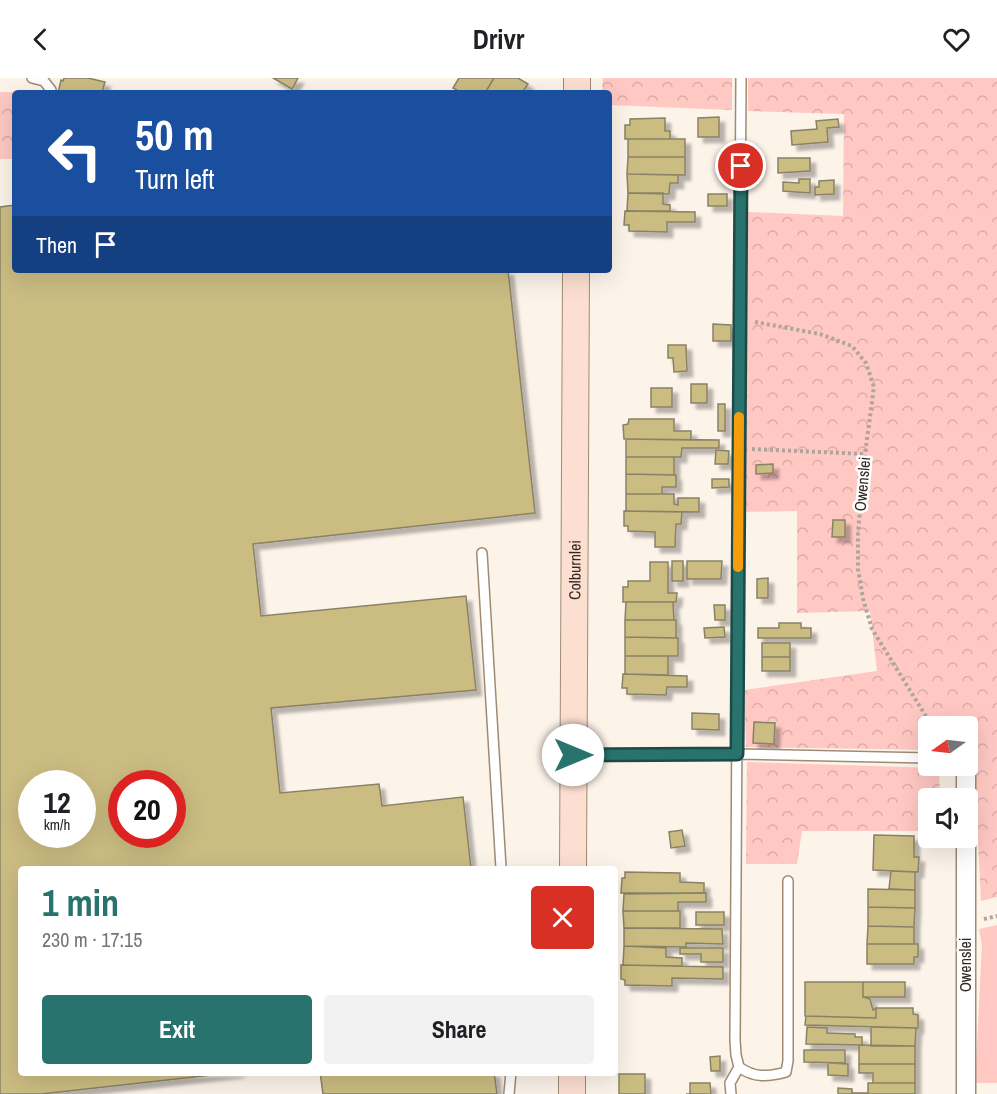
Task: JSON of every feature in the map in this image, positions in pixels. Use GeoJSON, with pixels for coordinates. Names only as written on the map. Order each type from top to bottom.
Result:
{"type":"FeatureCollection","features":[{"type":"Feature","properties":{"kind":"street","name":"Colburnlei"},"geometry":{"type":"LineString","coordinates":[[573,866],[576,273]]}},
{"type":"Feature","properties":{"kind":"street","name":"Owenslei"},"geometry":{"type":"LineString","coordinates":[[966,848],[966,1094]]}},
{"type":"Feature","properties":{"kind":"street"},"geometry":{"type":"LineString","coordinates":[[572,1076],[572,1094]]}},
{"type":"Feature","properties":{"kind":"lane"},"geometry":{"type":"LineString","coordinates":[[32,78],[44,81],[51,90]]}},
{"type":"Feature","properties":{"kind":"lane"},"geometry":{"type":"LineString","coordinates":[[741,78],[735,1040],[739,1067],[749,1074],[770,1076],[786,1072],[788,1061],[788,881]]}},
{"type":"Feature","properties":{"kind":"lane"},"geometry":{"type":"LineString","coordinates":[[482,553],[501,866]]}},
{"type":"Feature","properties":{"kind":"lane"},"geometry":{"type":"LineString","coordinates":[[573,755],[737,754],[918,758]]}},
{"type":"Feature","properties":{"kind":"lane"},"geometry":{"type":"LineString","coordinates":[[731,1094],[730,1083],[739,1067]]}},
{"type":"Feature","properties":{"kind":"lane"},"geometry":{"type":"LineString","coordinates":[[509,1094],[511,1076]]}},
{"type":"Feature","properties":{"kind":"path","name":"Owenslei"},"geometry":{"type":"LineString","coordinates":[[739,320],[820,334],[852,346],[866,363],[874,387],[858,532],[858,569],[863,599],[872,629],[926,716]]}},
{"type":"Feature","properties":{"kind":"path"},"geometry":{"type":"LineString","coordinates":[[739,448],[865,454]]}},
{"type":"Feature","properties":{"kind":"green space"},"geometry":{"type":"Polygon","coordinates":[[[603,78],[732,78],[732,110],[612,105],[612,90],[602,90],[603,78]]]}},
{"type":"Feature","properties":{"kind":"green space"},"geometry":{"type":"Polygon","coordinates":[[[748,78],[997,78],[997,897],[981,901],[978,788],[975,788],[975,776],[978,776],[978,716],[918,716],[918,750],[746,747],[744,690],[877,671],[870,611],[797,613],[797,511],[744,512],[748,212],[843,216],[844,114],[748,111],[748,78]]]}},
{"type":"Feature","properties":{"kind":"green space"},"geometry":{"type":"Polygon","coordinates":[[[0,92],[12,92],[12,159],[0,159],[0,92]]]}},
{"type":"Feature","properties":{"kind":"green space"},"geometry":{"type":"Polygon","coordinates":[[[747,762],[918,767],[918,776],[939,776],[940,788],[918,788],[918,831],[802,831],[797,864],[746,864],[747,762]]]}},
{"type":"Feature","properties":{"kind":"green space"},"geometry":{"type":"Polygon","coordinates":[[[997,925],[997,1083],[975,1083],[982,945],[979,929],[997,925]]]}},
{"type":"Feature","properties":{"kind":"building"},"geometry":{"type":"Polygon","coordinates":[[[64,78],[88,78],[105,82],[103,90],[59,90],[61,80],[63,81],[64,78]]]}},
{"type":"Feature","properties":{"kind":"building"},"geometry":{"type":"Polygon","coordinates":[[[273,78],[298,78],[292,89],[273,78]]]}},
{"type":"Feature","properties":{"kind":"building"},"geometry":{"type":"Polygon","coordinates":[[[459,78],[494,78],[487,90],[453,88],[459,78]]]}},
{"type":"Feature","properties":{"kind":"building"},"geometry":{"type":"Polygon","coordinates":[[[494,78],[518,78],[528,84],[524,90],[487,90],[494,78]]]}},
{"type":"Feature","properties":{"kind":"building"},"geometry":{"type":"Polygon","coordinates":[[[719,117],[719,137],[698,137],[698,118],[719,117]]]}},
{"type":"Feature","properties":{"kind":"building"},"geometry":{"type":"Polygon","coordinates":[[[665,118],[665,131],[670,131],[670,139],[625,139],[625,125],[630,125],[630,119],[665,118]]]}},
{"type":"Feature","properties":{"kind":"building"},"geometry":{"type":"Polygon","coordinates":[[[838,119],[839,127],[827,128],[828,142],[792,145],[791,131],[817,129],[816,121],[838,119]]]}},
{"type":"Feature","properties":{"kind":"building"},"geometry":{"type":"Polygon","coordinates":[[[628,139],[685,139],[685,157],[628,157],[628,139]]]}},
{"type":"Feature","properties":{"kind":"building"},"geometry":{"type":"Polygon","coordinates":[[[628,157],[685,157],[685,175],[627,174],[628,157]]]}},
{"type":"Feature","properties":{"kind":"building"},"geometry":{"type":"Polygon","coordinates":[[[778,158],[810,158],[810,171],[778,173],[778,158]]]}},
{"type":"Feature","properties":{"kind":"building"},"geometry":{"type":"Polygon","coordinates":[[[627,174],[678,175],[678,183],[670,183],[669,194],[628,193],[627,174]]]}},
{"type":"Feature","properties":{"kind":"building"},"geometry":{"type":"Polygon","coordinates":[[[799,179],[810,179],[810,193],[783,191],[783,182],[799,183],[799,179]]]}},
{"type":"Feature","properties":{"kind":"building"},"geometry":{"type":"Polygon","coordinates":[[[834,180],[834,194],[815,195],[815,187],[819,187],[819,181],[834,180]]]}},
{"type":"Feature","properties":{"kind":"building"},"geometry":{"type":"Polygon","coordinates":[[[628,193],[663,193],[663,204],[670,205],[670,211],[627,211],[628,193]]]}},
{"type":"Feature","properties":{"kind":"building"},"geometry":{"type":"Polygon","coordinates":[[[708,194],[727,194],[727,206],[708,206],[708,194]]]}},
{"type":"Feature","properties":{"kind":"building"},"geometry":{"type":"Polygon","coordinates":[[[12,205],[12,273],[508,273],[535,513],[253,544],[261,616],[466,596],[476,690],[271,708],[280,793],[379,784],[382,806],[463,797],[471,866],[18,866],[18,1076],[203,1076],[41,1094],[0,1094],[0,207],[12,205]]]}},
{"type":"Feature","properties":{"kind":"building"},"geometry":{"type":"Polygon","coordinates":[[[625,211],[695,212],[695,222],[667,222],[667,232],[629,231],[629,225],[624,225],[625,211]]]}},
{"type":"Feature","properties":{"kind":"building"},"geometry":{"type":"Polygon","coordinates":[[[713,324],[731,325],[731,341],[713,341],[713,324]]]}},
{"type":"Feature","properties":{"kind":"building"},"geometry":{"type":"Polygon","coordinates":[[[668,345],[686,345],[687,371],[674,372],[673,358],[668,358],[668,345]]]}},
{"type":"Feature","properties":{"kind":"building"},"geometry":{"type":"Polygon","coordinates":[[[691,384],[707,384],[707,403],[691,403],[691,384]]]}},
{"type":"Feature","properties":{"kind":"building"},"geometry":{"type":"Polygon","coordinates":[[[651,388],[672,388],[672,407],[651,407],[651,388]]]}},
{"type":"Feature","properties":{"kind":"building"},"geometry":{"type":"Polygon","coordinates":[[[718,404],[725,404],[725,431],[718,431],[718,404]]]}},
{"type":"Feature","properties":{"kind":"building"},"geometry":{"type":"Polygon","coordinates":[[[629,419],[674,419],[674,431],[691,431],[691,440],[624,439],[623,425],[628,424],[629,419]]]}},
{"type":"Feature","properties":{"kind":"building"},"geometry":{"type":"Polygon","coordinates":[[[626,439],[719,440],[719,448],[682,448],[681,457],[626,457],[626,439]]]}},
{"type":"Feature","properties":{"kind":"building"},"geometry":{"type":"Polygon","coordinates":[[[716,450],[729,451],[728,464],[715,464],[716,450]]]}},
{"type":"Feature","properties":{"kind":"building"},"geometry":{"type":"Polygon","coordinates":[[[626,457],[674,457],[674,475],[626,474],[626,457]]]}},
{"type":"Feature","properties":{"kind":"building"},"geometry":{"type":"Polygon","coordinates":[[[773,464],[773,473],[756,474],[756,465],[773,464]]]}},
{"type":"Feature","properties":{"kind":"building"},"geometry":{"type":"Polygon","coordinates":[[[626,474],[676,475],[676,487],[662,487],[662,494],[626,494],[626,474]]]}},
{"type":"Feature","properties":{"kind":"building"},"geometry":{"type":"Polygon","coordinates":[[[712,479],[729,479],[729,487],[712,488],[712,479]]]}},
{"type":"Feature","properties":{"kind":"building"},"geometry":{"type":"Polygon","coordinates":[[[626,494],[674,494],[674,504],[678,505],[678,498],[699,498],[699,512],[626,511],[626,494]]]}},
{"type":"Feature","properties":{"kind":"building"},"geometry":{"type":"Polygon","coordinates":[[[624,511],[682,512],[681,524],[676,524],[675,547],[655,547],[655,532],[628,531],[628,526],[624,526],[624,511]]]}},
{"type":"Feature","properties":{"kind":"building"},"geometry":{"type":"Polygon","coordinates":[[[833,520],[845,520],[845,537],[832,537],[833,520]]]}},
{"type":"Feature","properties":{"kind":"building"},"geometry":{"type":"Polygon","coordinates":[[[672,561],[683,561],[683,581],[672,581],[672,561]]]}},
{"type":"Feature","properties":{"kind":"building"},"geometry":{"type":"Polygon","coordinates":[[[687,561],[722,561],[721,579],[687,579],[687,561]]]}},
{"type":"Feature","properties":{"kind":"building"},"geometry":{"type":"Polygon","coordinates":[[[650,562],[668,562],[668,593],[677,593],[676,602],[623,602],[623,587],[628,587],[628,581],[650,581],[650,562]]]}},
{"type":"Feature","properties":{"kind":"building"},"geometry":{"type":"Polygon","coordinates":[[[768,578],[768,598],[757,598],[757,579],[768,578]]]}},
{"type":"Feature","properties":{"kind":"building"},"geometry":{"type":"Polygon","coordinates":[[[626,602],[673,602],[674,620],[625,620],[626,602]]]}},
{"type":"Feature","properties":{"kind":"building"},"geometry":{"type":"Polygon","coordinates":[[[714,605],[725,605],[725,620],[715,620],[714,605]]]}},
{"type":"Feature","properties":{"kind":"building"},"geometry":{"type":"Polygon","coordinates":[[[625,620],[676,620],[676,638],[625,637],[625,620]]]}},
{"type":"Feature","properties":{"kind":"building"},"geometry":{"type":"Polygon","coordinates":[[[779,623],[801,623],[801,628],[811,628],[811,638],[758,638],[758,628],[779,628],[779,623]]]}},
{"type":"Feature","properties":{"kind":"building"},"geometry":{"type":"Polygon","coordinates":[[[724,627],[725,637],[705,638],[704,628],[724,627]]]}},
{"type":"Feature","properties":{"kind":"building"},"geometry":{"type":"Polygon","coordinates":[[[625,637],[678,638],[678,656],[625,656],[625,637]]]}},
{"type":"Feature","properties":{"kind":"building"},"geometry":{"type":"Polygon","coordinates":[[[762,643],[790,643],[790,657],[762,657],[762,643]]]}},
{"type":"Feature","properties":{"kind":"building"},"geometry":{"type":"Polygon","coordinates":[[[625,656],[668,656],[668,675],[625,674],[625,656]]]}},
{"type":"Feature","properties":{"kind":"building"},"geometry":{"type":"Polygon","coordinates":[[[762,657],[790,657],[790,671],[762,671],[762,657]]]}},
{"type":"Feature","properties":{"kind":"building"},"geometry":{"type":"Polygon","coordinates":[[[623,674],[687,676],[687,687],[667,687],[666,695],[627,694],[627,688],[622,688],[623,674]]]}},
{"type":"Feature","properties":{"kind":"building"},"geometry":{"type":"Polygon","coordinates":[[[692,713],[719,714],[719,730],[692,729],[692,713]]]}},
{"type":"Feature","properties":{"kind":"building"},"geometry":{"type":"Polygon","coordinates":[[[754,722],[775,723],[774,744],[753,743],[754,722]]]}},
{"type":"Feature","properties":{"kind":"building"},"geometry":{"type":"Polygon","coordinates":[[[682,830],[685,846],[671,848],[669,832],[682,830]]]}},
{"type":"Feature","properties":{"kind":"building"},"geometry":{"type":"Polygon","coordinates":[[[874,835],[914,836],[914,857],[919,857],[918,872],[873,870],[874,835]]]}},
{"type":"Feature","properties":{"kind":"building"},"geometry":{"type":"Polygon","coordinates":[[[891,871],[915,872],[915,890],[889,889],[891,871]]]}},
{"type":"Feature","properties":{"kind":"building"},"geometry":{"type":"Polygon","coordinates":[[[625,872],[680,873],[680,882],[704,883],[704,893],[621,893],[622,878],[625,878],[625,872]]]}},
{"type":"Feature","properties":{"kind":"building"},"geometry":{"type":"Polygon","coordinates":[[[868,889],[915,890],[915,908],[868,907],[868,889]]]}},
{"type":"Feature","properties":{"kind":"building"},"geometry":{"type":"Polygon","coordinates":[[[706,893],[706,902],[678,902],[678,911],[623,911],[624,894],[706,893]]]}},
{"type":"Feature","properties":{"kind":"building"},"geometry":{"type":"Polygon","coordinates":[[[868,907],[915,908],[914,927],[868,926],[868,907]]]}},
{"type":"Feature","properties":{"kind":"building"},"geometry":{"type":"Polygon","coordinates":[[[623,911],[680,911],[680,928],[624,928],[623,911]]]}},
{"type":"Feature","properties":{"kind":"building"},"geometry":{"type":"Polygon","coordinates":[[[696,912],[724,912],[724,925],[696,925],[696,912]]]}},
{"type":"Feature","properties":{"kind":"building"},"geometry":{"type":"Polygon","coordinates":[[[868,926],[914,927],[914,944],[867,944],[868,926]]]}},
{"type":"Feature","properties":{"kind":"building"},"geometry":{"type":"Polygon","coordinates":[[[624,928],[722,929],[723,944],[686,943],[686,947],[624,946],[624,928]]]}},
{"type":"Feature","properties":{"kind":"building"},"geometry":{"type":"Polygon","coordinates":[[[867,944],[918,944],[918,957],[914,957],[914,964],[867,964],[867,944]]]}},
{"type":"Feature","properties":{"kind":"building"},"geometry":{"type":"Polygon","coordinates":[[[624,946],[666,948],[666,957],[682,958],[682,966],[623,965],[624,946]]]}},
{"type":"Feature","properties":{"kind":"building"},"geometry":{"type":"Polygon","coordinates":[[[680,948],[723,948],[723,962],[701,962],[701,954],[680,954],[680,948]]]}},
{"type":"Feature","properties":{"kind":"building"},"geometry":{"type":"Polygon","coordinates":[[[621,965],[723,967],[723,979],[672,978],[672,986],[625,985],[625,980],[621,979],[621,965]]]}},
{"type":"Feature","properties":{"kind":"building"},"geometry":{"type":"Polygon","coordinates":[[[805,982],[863,982],[863,997],[870,999],[873,1010],[876,1008],[876,1018],[805,1016],[805,982]]]}},
{"type":"Feature","properties":{"kind":"building"},"geometry":{"type":"Polygon","coordinates":[[[863,982],[905,982],[905,997],[863,997],[863,982]]]}},
{"type":"Feature","properties":{"kind":"building"},"geometry":{"type":"Polygon","coordinates":[[[876,1008],[913,1008],[913,1014],[918,1015],[918,1028],[805,1025],[806,1016],[876,1018],[876,1008]]]}},
{"type":"Feature","properties":{"kind":"building"},"geometry":{"type":"Polygon","coordinates":[[[807,1027],[827,1028],[827,1033],[855,1034],[855,1037],[862,1037],[862,1045],[806,1044],[807,1027]]]}},
{"type":"Feature","properties":{"kind":"building"},"geometry":{"type":"Polygon","coordinates":[[[871,1027],[916,1028],[915,1046],[871,1046],[871,1027]]]}},
{"type":"Feature","properties":{"kind":"building"},"geometry":{"type":"Polygon","coordinates":[[[859,1045],[915,1046],[915,1064],[859,1064],[859,1045]]]}},
{"type":"Feature","properties":{"kind":"building"},"geometry":{"type":"Polygon","coordinates":[[[804,1050],[845,1050],[845,1063],[804,1062],[804,1050]]]}},
{"type":"Feature","properties":{"kind":"building"},"geometry":{"type":"Polygon","coordinates":[[[720,1056],[720,1071],[711,1071],[710,1057],[720,1056]]]}},
{"type":"Feature","properties":{"kind":"building"},"geometry":{"type":"Polygon","coordinates":[[[828,1063],[848,1064],[848,1076],[828,1075],[828,1063]]]}},
{"type":"Feature","properties":{"kind":"building"},"geometry":{"type":"Polygon","coordinates":[[[859,1064],[915,1064],[915,1083],[873,1083],[873,1073],[859,1073],[859,1064]]]}},
{"type":"Feature","properties":{"kind":"building"},"geometry":{"type":"Polygon","coordinates":[[[619,1074],[645,1074],[645,1094],[619,1094],[619,1074]]]}},
{"type":"Feature","properties":{"kind":"building"},"geometry":{"type":"Polygon","coordinates":[[[321,1076],[495,1076],[497,1094],[323,1094],[321,1076]]]}},
{"type":"Feature","properties":{"kind":"building"},"geometry":{"type":"Polygon","coordinates":[[[690,1083],[710,1083],[711,1094],[690,1094],[690,1083]]]}},
{"type":"Feature","properties":{"kind":"building"},"geometry":{"type":"Polygon","coordinates":[[[868,1083],[915,1083],[915,1094],[838,1094],[838,1088],[852,1089],[852,1093],[868,1093],[868,1083]]]}},
{"type":"Feature","properties":{"kind":"slow traffic"},"geometry":{"type":"LineString","coordinates":[[738,567],[739,417]]}},
{"type":"Feature","properties":{"kind":"route"},"geometry":{"type":"LineString","coordinates":[[573,755],[737,754],[741,166]]}}]}
